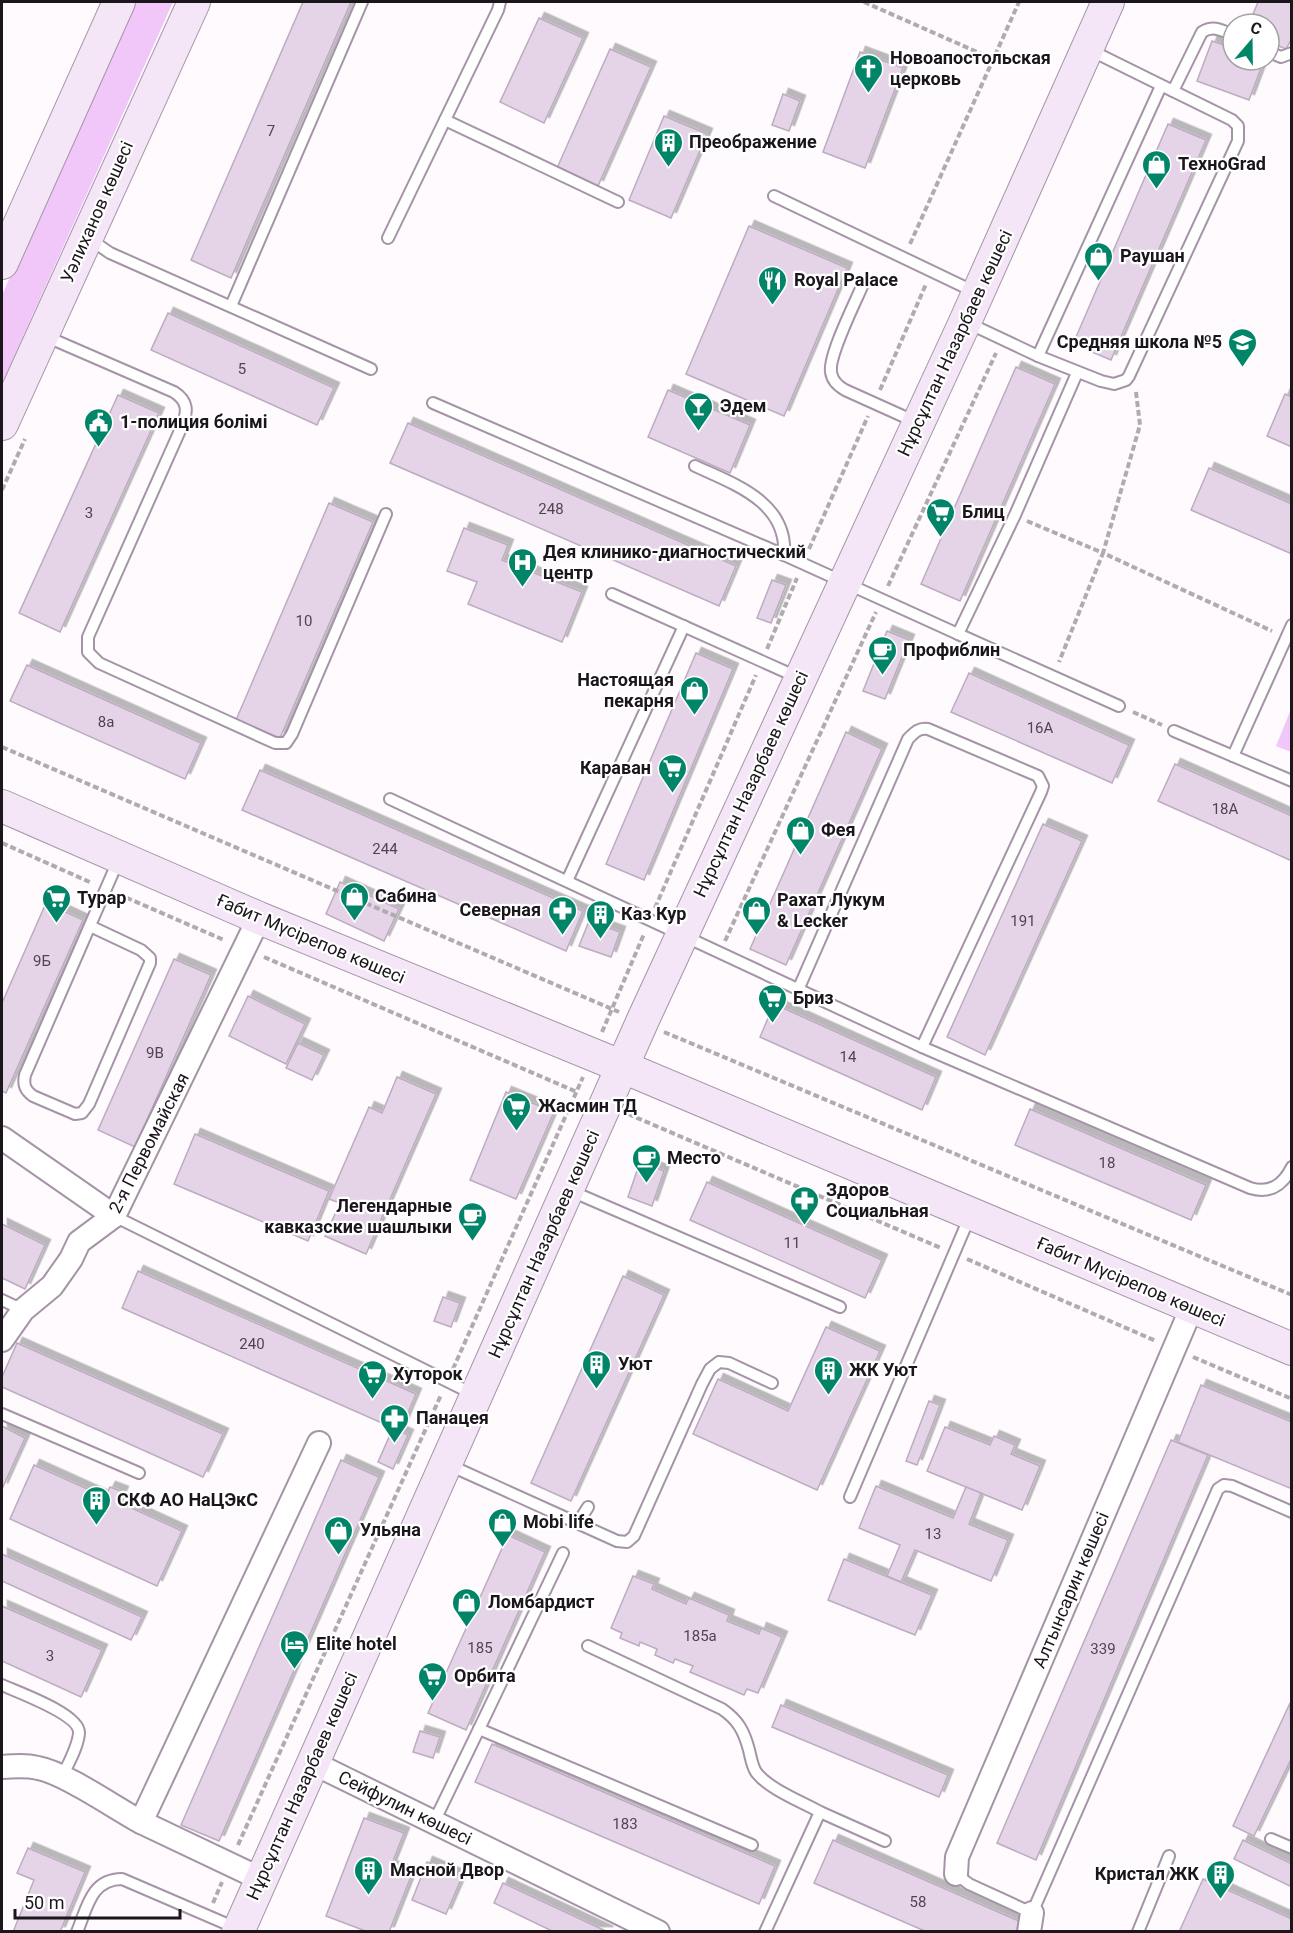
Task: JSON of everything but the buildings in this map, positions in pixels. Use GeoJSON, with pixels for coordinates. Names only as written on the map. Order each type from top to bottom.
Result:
{"type":"FeatureCollection","features":[{"type":"Feature","properties":{"kind":"main road"},"geometry":{"type":"LineString","coordinates":[[2,263],[118,2]]}},
{"type":"Feature","properties":{"kind":"main road","name":"Уәлиханов көшесі"},"geometry":{"type":"LineString","coordinates":[[2,424],[85,236],[194,2]]}},
{"type":"Feature","properties":{"kind":"main road","name":"Нұрсұлтан Назарбаев көшесі"},"geometry":{"type":"LineString","coordinates":[[238,1931],[681,936],[966,322],[1108,2]]}},
{"type":"Feature","properties":{"kind":"main road","name":"Ғабит Мүсірепов көшесі"},"geometry":{"type":"LineString","coordinates":[[2,806],[259,918],[623,1067],[1292,1349]]}},
{"type":"Feature","properties":{"kind":"street","name":"2-я Первомайская"},"geometry":{"type":"LineString","coordinates":[[2,1340],[23,1310],[52,1286],[71,1259],[79,1242],[114,1216],[259,918]]}},
{"type":"Feature","properties":{"kind":"street"},"geometry":{"type":"LineString","coordinates":[[2,1138],[114,1216]]}},
{"type":"Feature","properties":{"kind":"street","name":"Алтынсарин көшесі"},"geometry":{"type":"LineString","coordinates":[[956,1874],[957,1857],[1192,1307]]}},
{"type":"Feature","properties":{"kind":"street"},"geometry":{"type":"LineString","coordinates":[[141,1822],[320,1443]]}},
{"type":"Feature","properties":{"kind":"street","name":"Сейфулин көшесі"},"geometry":{"type":"LineString","coordinates":[[313,1763],[658,1932]]}},
{"type":"Feature","properties":{"kind":"street"},"geometry":{"type":"LineString","coordinates":[[2,1767],[41,1768],[62,1777],[141,1822],[261,1879]]}},
{"type":"Feature","properties":{"kind":"lane"},"geometry":{"type":"LineString","coordinates":[[231,306],[362,2]]}},
{"type":"Feature","properties":{"kind":"lane"},"geometry":{"type":"LineString","coordinates":[[388,238],[500,2]]}},
{"type":"Feature","properties":{"kind":"lane"},"geometry":{"type":"LineString","coordinates":[[1173,91],[1202,32],[1210,27],[1221,29]]}},
{"type":"Feature","properties":{"kind":"lane"},"geometry":{"type":"LineString","coordinates":[[966,322],[1038,356],[1107,383],[1114,384],[1125,380],[1133,370],[1238,141],[1238,126],[1232,120],[1087,49]]}},
{"type":"Feature","properties":{"kind":"lane"},"geometry":{"type":"LineString","coordinates":[[1038,356],[1161,86]]}},
{"type":"Feature","properties":{"kind":"lane"},"geometry":{"type":"LineString","coordinates":[[445,120],[618,201]]}},
{"type":"Feature","properties":{"kind":"lane"},"geometry":{"type":"LineString","coordinates":[[774,196],[978,293]]}},
{"type":"Feature","properties":{"kind":"lane"},"geometry":{"type":"LineString","coordinates":[[85,236],[110,253],[371,369]]}},
{"type":"Feature","properties":{"kind":"lane"},"geometry":{"type":"LineString","coordinates":[[863,284],[833,356],[831,373],[839,387],[919,423]]}},
{"type":"Feature","properties":{"kind":"lane"},"geometry":{"type":"LineString","coordinates":[[42,335],[174,392],[182,397],[186,405],[186,416],[182,426],[88,637],[88,652],[99,663],[275,743],[286,743],[292,734],[386,514]]}},
{"type":"Feature","properties":{"kind":"lane"},"geometry":{"type":"LineString","coordinates":[[958,634],[1015,515],[1077,372]]}},
{"type":"Feature","properties":{"kind":"lane"},"geometry":{"type":"LineString","coordinates":[[433,403],[784,555],[1119,706]]}},
{"type":"Feature","properties":{"kind":"lane"},"geometry":{"type":"LineString","coordinates":[[695,466],[738,485],[763,502],[772,513],[783,534],[784,555]]}},
{"type":"Feature","properties":{"kind":"lane"},"geometry":{"type":"LineString","coordinates":[[612,594],[800,679]]}},
{"type":"Feature","properties":{"kind":"lane"},"geometry":{"type":"LineString","coordinates":[[1233,756],[1292,625]]}},
{"type":"Feature","properties":{"kind":"lane"},"geometry":{"type":"LineString","coordinates":[[567,881],[684,626]]}},
{"type":"Feature","properties":{"kind":"lane"},"geometry":{"type":"LineString","coordinates":[[798,990],[908,739],[915,732],[921,728],[928,729],[1038,776],[1043,786],[1041,792],[922,1047]]}},
{"type":"Feature","properties":{"kind":"lane"},"geometry":{"type":"LineString","coordinates":[[1174,731],[1292,781]]}},
{"type":"Feature","properties":{"kind":"lane"},"geometry":{"type":"LineString","coordinates":[[390,799],[922,1047],[1250,1188],[1263,1191],[1279,1185],[1292,1167]]}},
{"type":"Feature","properties":{"kind":"lane"},"geometry":{"type":"LineString","coordinates":[[90,926],[141,950],[150,958],[150,963],[89,1104],[82,1113],[75,1114],[33,1096],[28,1092],[24,1081],[90,926],[119,858]]}},
{"type":"Feature","properties":{"kind":"lane"},"geometry":{"type":"LineString","coordinates":[[568,1190],[840,1307]]}},
{"type":"Feature","properties":{"kind":"lane"},"geometry":{"type":"LineString","coordinates":[[850,1497],[971,1215]]}},
{"type":"Feature","properties":{"kind":"lane"},"geometry":{"type":"LineString","coordinates":[[114,1216],[476,1396]]}},
{"type":"Feature","properties":{"kind":"lane"},"geometry":{"type":"LineString","coordinates":[[2,1300],[23,1310]]}},
{"type":"Feature","properties":{"kind":"lane"},"geometry":{"type":"LineString","coordinates":[[446,1464],[617,1541],[627,1542],[634,1536],[710,1369],[719,1362],[729,1363],[772,1383]]}},
{"type":"Feature","properties":{"kind":"lane"},"geometry":{"type":"LineString","coordinates":[[2,1414],[139,1473]]}},
{"type":"Feature","properties":{"kind":"lane"},"geometry":{"type":"LineString","coordinates":[[956,1874],[1031,1922],[1048,1873],[1218,1489],[1224,1485],[1232,1486],[1292,1512]]}},
{"type":"Feature","properties":{"kind":"lane"},"geometry":{"type":"LineString","coordinates":[[575,1522],[581,1518],[588,1507]]}},
{"type":"Feature","properties":{"kind":"lane"},"geometry":{"type":"LineString","coordinates":[[434,1822],[563,1552]]}},
{"type":"Feature","properties":{"kind":"lane"},"geometry":{"type":"LineString","coordinates":[[588,1646],[728,1713],[735,1718],[743,1730],[755,1770],[759,1776],[819,1812],[885,1841]]}},
{"type":"Feature","properties":{"kind":"lane"},"geometry":{"type":"LineString","coordinates":[[2,1685],[67,1715],[75,1722],[80,1732],[62,1777]]}},
{"type":"Feature","properties":{"kind":"lane"},"geometry":{"type":"LineString","coordinates":[[479,1729],[752,1845]]}},
{"type":"Feature","properties":{"kind":"lane"},"geometry":{"type":"LineString","coordinates":[[765,1932],[819,1812]]}},
{"type":"Feature","properties":{"kind":"lane"},"geometry":{"type":"LineString","coordinates":[[1271,1839],[1292,1848]]}},
{"type":"Feature","properties":{"kind":"lane"},"geometry":{"type":"LineString","coordinates":[[1138,1932],[1169,1856]]}},
{"type":"Feature","properties":{"kind":"lane"},"geometry":{"type":"LineString","coordinates":[[78,1932],[97,1887],[104,1881],[113,1879],[122,1879],[238,1931]]}},
{"type":"Feature","properties":{"kind":"path"},"geometry":{"type":"LineString","coordinates":[[864,2],[993,59]]}},
{"type":"Feature","properties":{"kind":"path"},"geometry":{"type":"LineString","coordinates":[[207,1916],[577,1092],[927,281],[907,249],[1019,2]]}},
{"type":"Feature","properties":{"kind":"path"},"geometry":{"type":"LineString","coordinates":[[719,953],[1002,339]]}},
{"type":"Feature","properties":{"kind":"path"},"geometry":{"type":"LineString","coordinates":[[1053,677],[1103,553],[1140,425],[1133,370]]}},
{"type":"Feature","properties":{"kind":"path"},"geometry":{"type":"LineString","coordinates":[[1015,515],[1286,637]]}},
{"type":"Feature","properties":{"kind":"path"},"geometry":{"type":"LineString","coordinates":[[1119,706],[1174,731]]}},
{"type":"Feature","properties":{"kind":"path"},"geometry":{"type":"LineString","coordinates":[[522,1068],[1292,1399]]}},
{"type":"Feature","properties":{"kind":"shaded area"},"geometry":{"type":"Polygon","coordinates":[[[133,2],[173,2],[2,383],[2,295],[133,2]]]}},
{"type":"Feature","properties":{"kind":"shaded area"},"geometry":{"type":"Polygon","coordinates":[[[1291,709],[1291,752],[1276,746],[1291,709]]]}},
{"type":"Feature","properties":{"kind":"place","name":"Новоапостольская церковь"},"geometry":{"type":"Point","coordinates":[869,94]}},
{"type":"Feature","properties":{"kind":"place","name":"Преображение"},"geometry":{"type":"Point","coordinates":[668,168]}},
{"type":"Feature","properties":{"kind":"place","name":"ТехноGrad"},"geometry":{"type":"Point","coordinates":[1157,190]}},
{"type":"Feature","properties":{"kind":"place","name":"Раушан"},"geometry":{"type":"Point","coordinates":[1099,282]}},
{"type":"Feature","properties":{"kind":"place","name":"Royal Palace"},"geometry":{"type":"Point","coordinates":[773,306]}},
{"type":"Feature","properties":{"kind":"place","name":"Средняя школа №5"},"geometry":{"type":"Point","coordinates":[1243,368]}},
{"type":"Feature","properties":{"kind":"place","name":"Эдем"},"geometry":{"type":"Point","coordinates":[699,432]}},
{"type":"Feature","properties":{"kind":"place","name":"1-полиция болiмi"},"geometry":{"type":"Point","coordinates":[99,448]}},
{"type":"Feature","properties":{"kind":"place","name":"Блиц"},"geometry":{"type":"Point","coordinates":[941,538]}},
{"type":"Feature","properties":{"kind":"place","name":"Дея клинико-диагностический центр"},"geometry":{"type":"Point","coordinates":[522,588]}},
{"type":"Feature","properties":{"kind":"place","name":"Профиблин"},"geometry":{"type":"Point","coordinates":[882,676]}},
{"type":"Feature","properties":{"kind":"place","name":"Настоящая пекарня"},"geometry":{"type":"Point","coordinates":[695,716]}},
{"type":"Feature","properties":{"kind":"place","name":"Караван"},"geometry":{"type":"Point","coordinates":[672,794]}},
{"type":"Feature","properties":{"kind":"place","name":"Фея"},"geometry":{"type":"Point","coordinates":[800,856]}},
{"type":"Feature","properties":{"kind":"place","name":"Сабина"},"geometry":{"type":"Point","coordinates":[354,922]}},
{"type":"Feature","properties":{"kind":"place","name":"Турар"},"geometry":{"type":"Point","coordinates":[56,924]}},
{"type":"Feature","properties":{"kind":"place","name":"Северная"},"geometry":{"type":"Point","coordinates":[562,936]}},
{"type":"Feature","properties":{"kind":"place","name":"Рахат Лукум & Lecker"},"geometry":{"type":"Point","coordinates":[756,936]}},
{"type":"Feature","properties":{"kind":"place","name":"Каз Кур"},"geometry":{"type":"Point","coordinates":[600,940]}},
{"type":"Feature","properties":{"kind":"place","name":"Бриз"},"geometry":{"type":"Point","coordinates":[772,1024]}},
{"type":"Feature","properties":{"kind":"place","name":"Жасмин ТД"},"geometry":{"type":"Point","coordinates":[517,1132]}},
{"type":"Feature","properties":{"kind":"place","name":"Место"},"geometry":{"type":"Point","coordinates":[646,1184]}},
{"type":"Feature","properties":{"kind":"place","name":"Здоров Социальная"},"geometry":{"type":"Point","coordinates":[805,1226]}},
{"type":"Feature","properties":{"kind":"place","name":"Легендарные кавказские шашлыки"},"geometry":{"type":"Point","coordinates":[473,1242]}},
{"type":"Feature","properties":{"kind":"place","name":"Уют"},"geometry":{"type":"Point","coordinates":[597,1390]}},
{"type":"Feature","properties":{"kind":"place","name":"ЖК Уют"},"geometry":{"type":"Point","coordinates":[828,1396]}},
{"type":"Feature","properties":{"kind":"place","name":"Хуторок"},"geometry":{"type":"Point","coordinates":[372,1400]}},
{"type":"Feature","properties":{"kind":"place","name":"Панацея"},"geometry":{"type":"Point","coordinates":[395,1444]}},
{"type":"Feature","properties":{"kind":"place","name":"СКФ АО НаЦЭкС"},"geometry":{"type":"Point","coordinates":[96,1526]}},
{"type":"Feature","properties":{"kind":"place","name":"Mobi life"},"geometry":{"type":"Point","coordinates":[502,1548]}},
{"type":"Feature","properties":{"kind":"place","name":"Ульяна"},"geometry":{"type":"Point","coordinates":[339,1556]}},
{"type":"Feature","properties":{"kind":"place","name":"Ломбардист"},"geometry":{"type":"Point","coordinates":[467,1628]}},
{"type":"Feature","properties":{"kind":"place","name":"Elite hotel"},"geometry":{"type":"Point","coordinates":[295,1670]}},
{"type":"Feature","properties":{"kind":"place","name":"Орбита"},"geometry":{"type":"Point","coordinates":[433,1702]}},
{"type":"Feature","properties":{"kind":"place","name":"Мясной Двор"},"geometry":{"type":"Point","coordinates":[369,1896]}},
{"type":"Feature","properties":{"kind":"place","name":"Кристал ЖК"},"geometry":{"type":"Point","coordinates":[1220,1900]}}]}
